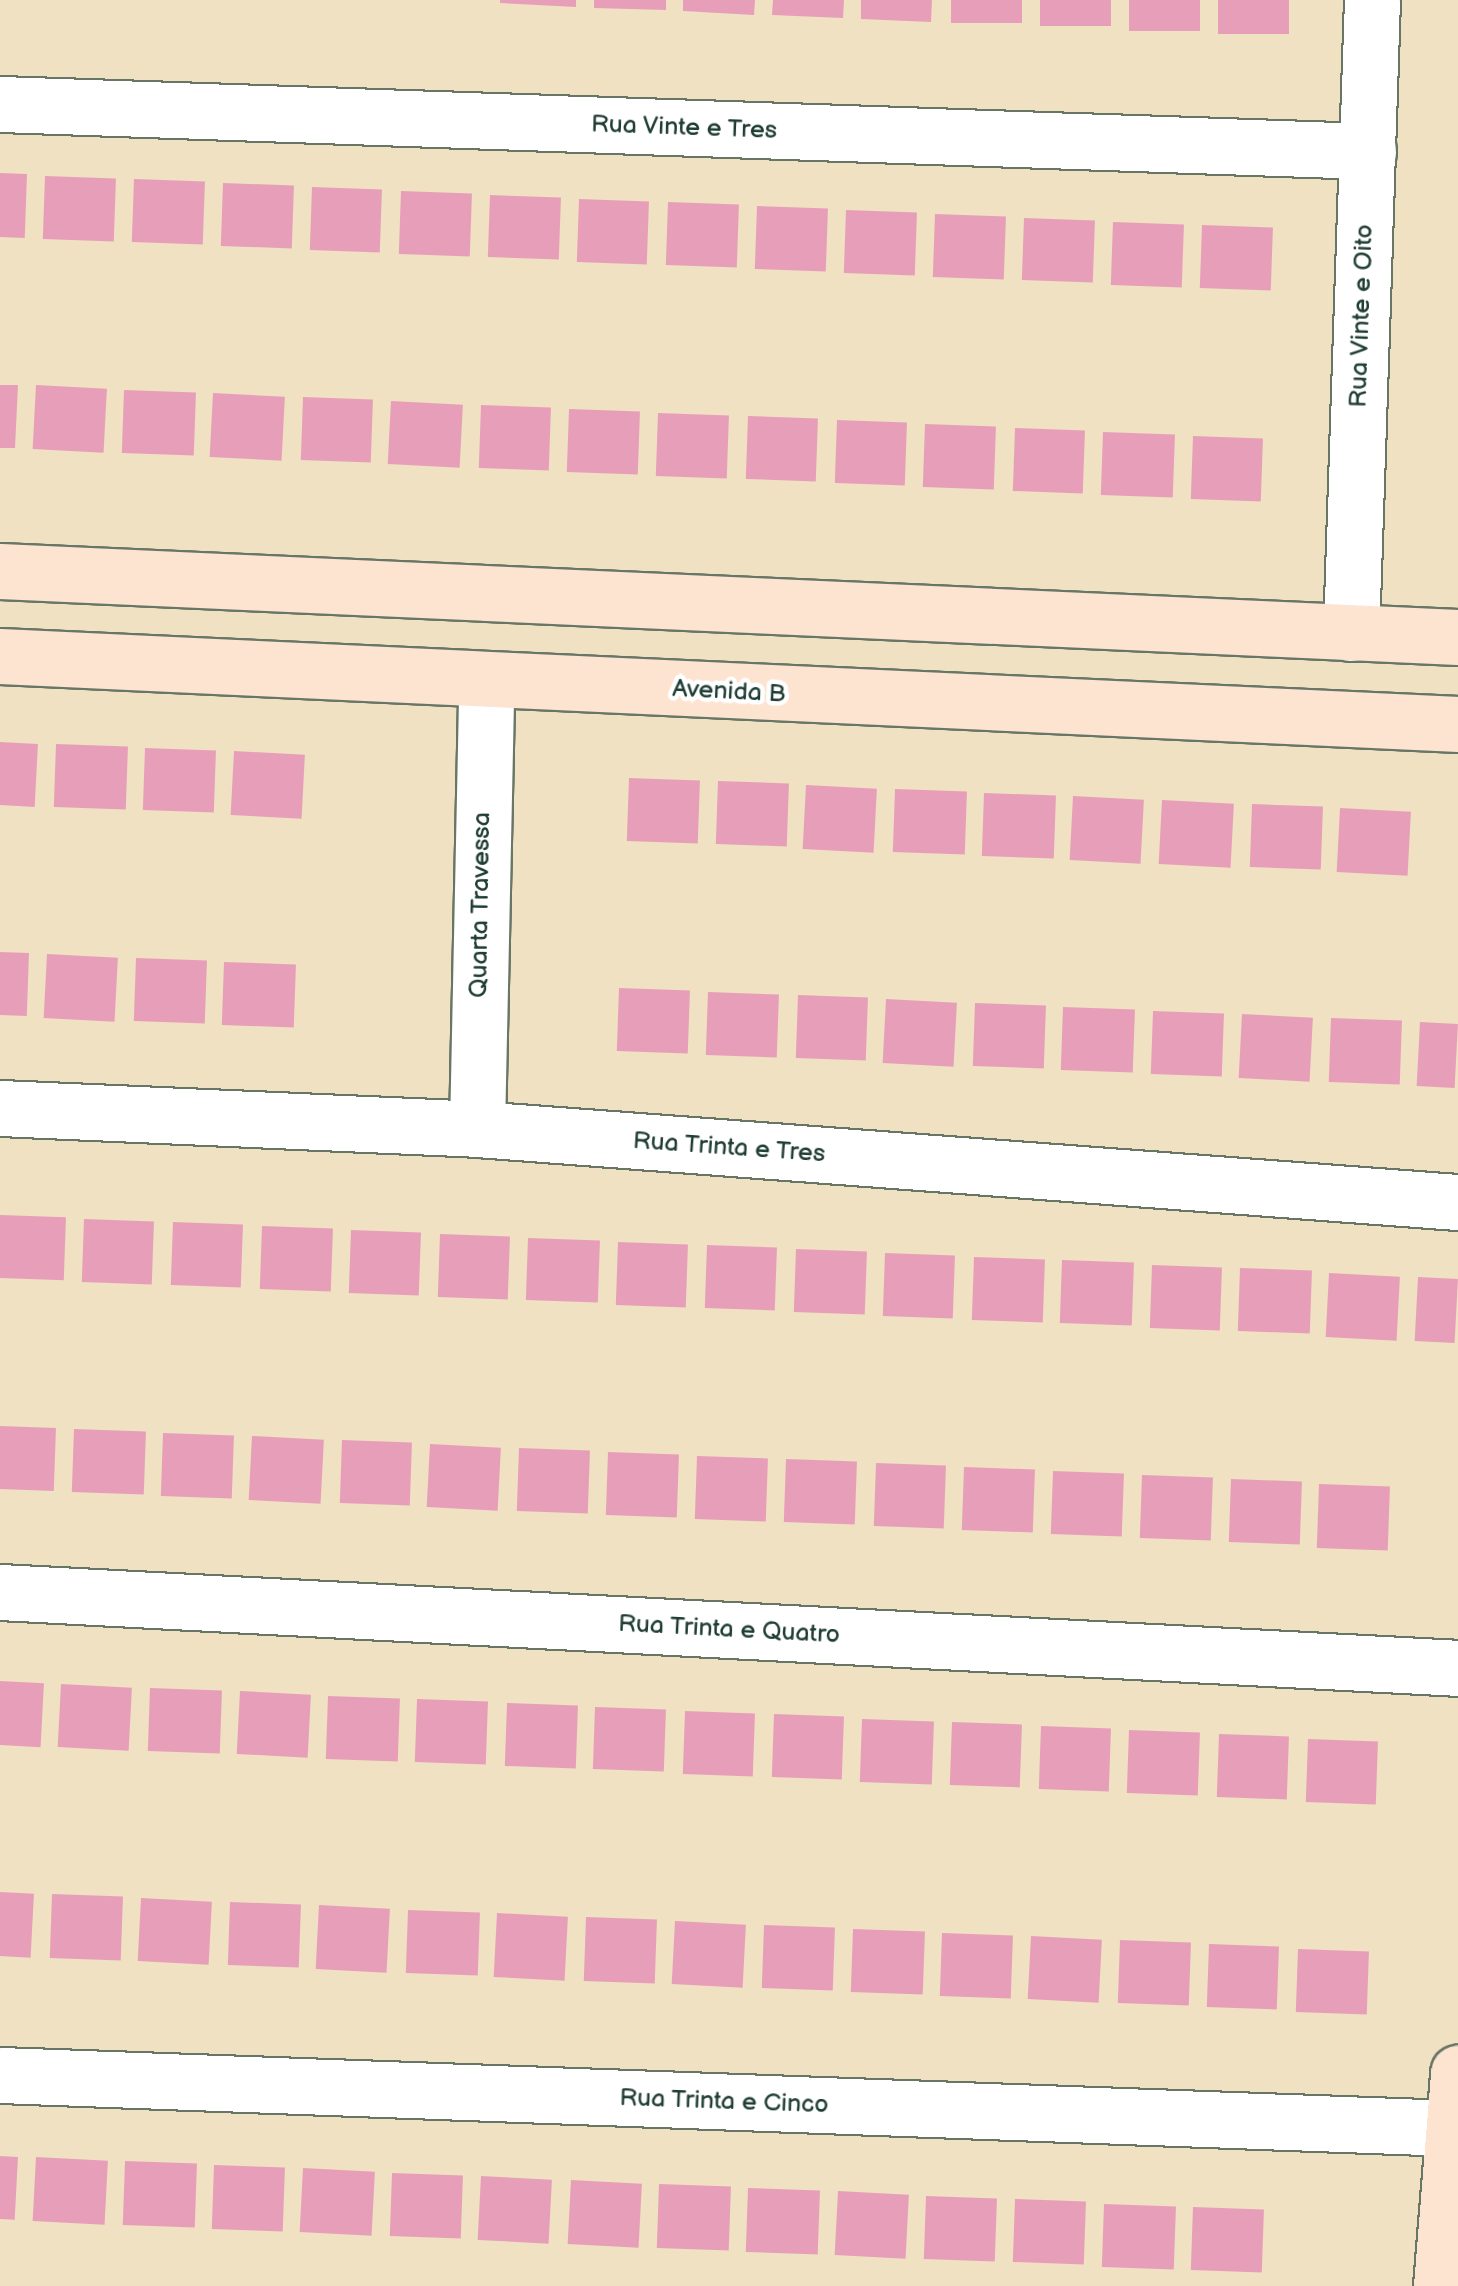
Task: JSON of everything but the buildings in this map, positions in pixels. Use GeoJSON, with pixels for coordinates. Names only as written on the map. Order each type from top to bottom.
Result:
{"type":"FeatureCollection","features":[{"type":"Feature","properties":{"kind":"street","name":"Rua Vinte e Oito"},"geometry":{"type":"LineString","coordinates":[[1351,633],[1372,0]]}},
{"type":"Feature","properties":{"kind":"street","name":"Rua Vinte e Tres"},"geometry":{"type":"LineString","coordinates":[[0,104],[1368,151]]}},
{"type":"Feature","properties":{"kind":"street"},"geometry":{"type":"LineString","coordinates":[[0,572],[1458,637]]}},
{"type":"Feature","properties":{"kind":"street","name":"Avenida B"},"geometry":{"type":"LineString","coordinates":[[0,656],[1458,724]]}},
{"type":"Feature","properties":{"kind":"street","name":"Quarta Travessa"},"geometry":{"type":"LineString","coordinates":[[476,1128],[486,681]]}},
{"type":"Feature","properties":{"kind":"street","name":"Rua Trinta e Tres"},"geometry":{"type":"LineString","coordinates":[[0,1108],[476,1128],[1458,1202]]}},
{"type":"Feature","properties":{"kind":"street","name":"Rua Trinta e Quatro"},"geometry":{"type":"LineString","coordinates":[[0,1592],[1458,1668]]}},
{"type":"Feature","properties":{"kind":"street"},"geometry":{"type":"LineString","coordinates":[[1441,2286],[1449,2128],[1458,2073]]}},
{"type":"Feature","properties":{"kind":"street","name":"Rua Trinta e Cinco"},"geometry":{"type":"LineString","coordinates":[[0,2075],[1449,2128]]}}]}
